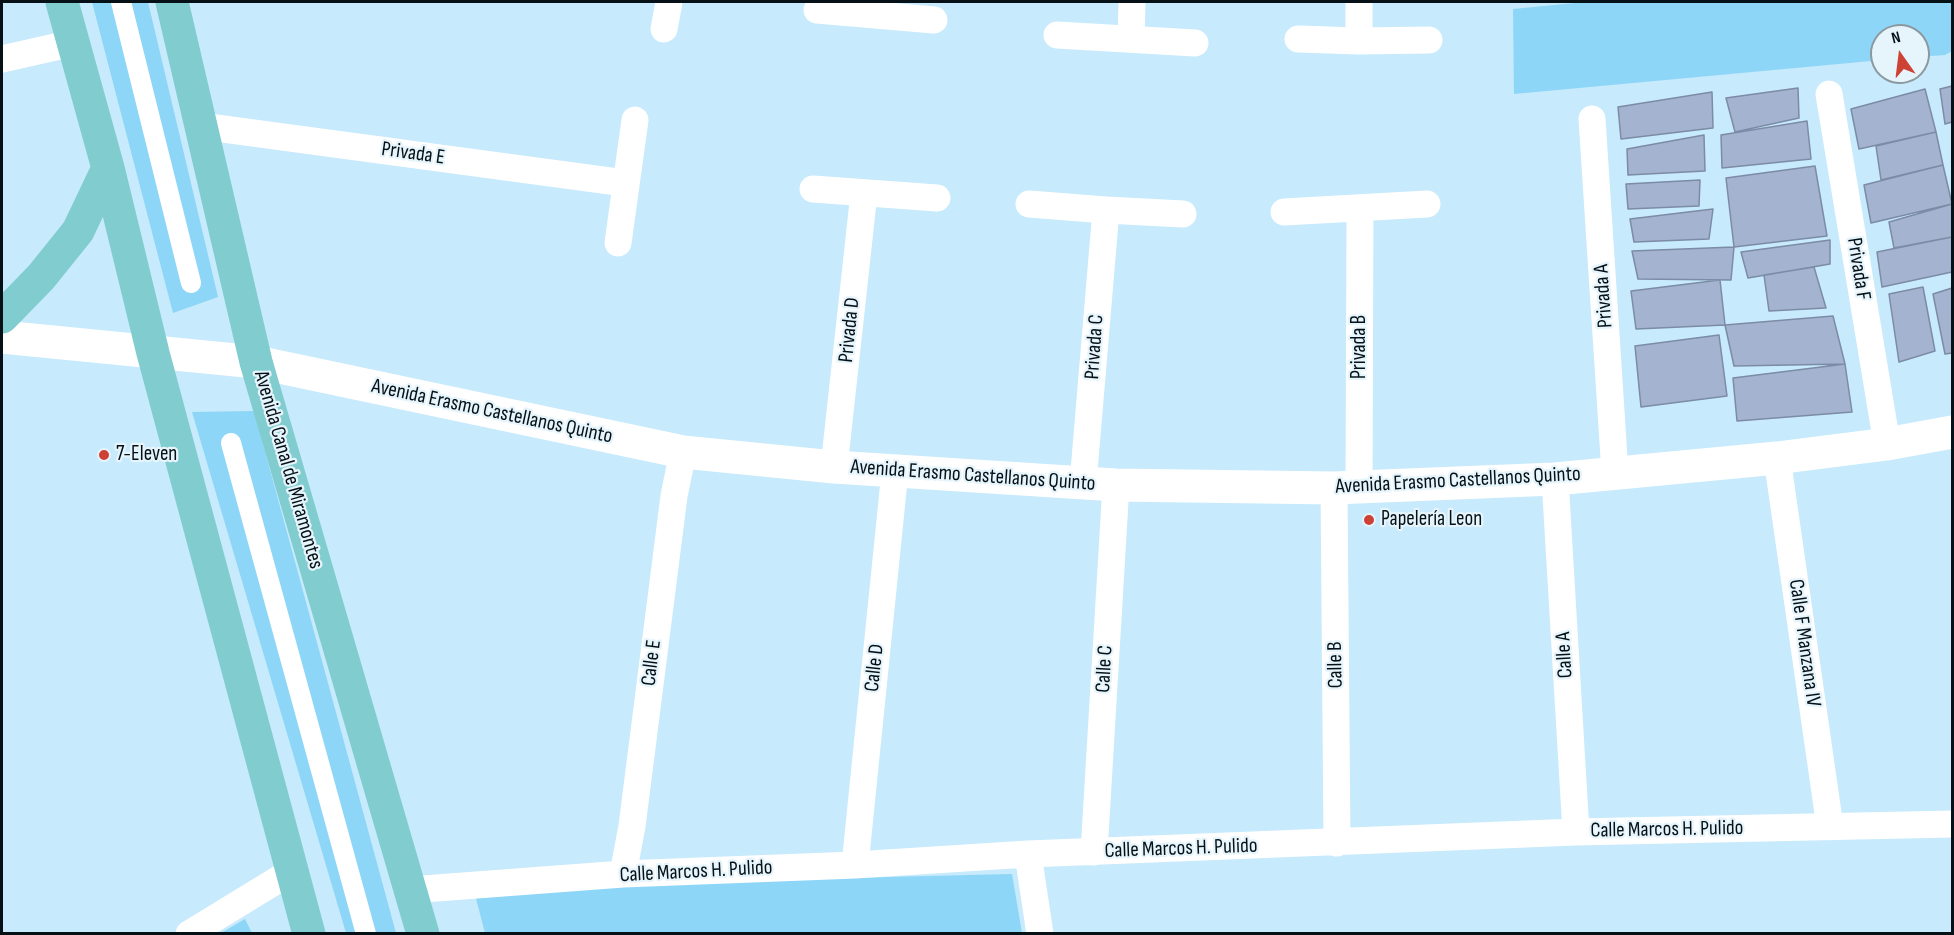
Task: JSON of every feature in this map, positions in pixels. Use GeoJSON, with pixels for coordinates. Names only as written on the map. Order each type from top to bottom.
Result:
{"type":"FeatureCollection","features":[{"type":"Feature","properties":{"kind":"main road"},"geometry":{"type":"LineString","coordinates":[[62,2],[108,168],[153,353],[309,933]]}},
{"type":"Feature","properties":{"kind":"main road","name":"Avenida Canal de Miramontes"},"geometry":{"type":"LineString","coordinates":[[172,2],[256,362],[423,933]]}},
{"type":"Feature","properties":{"kind":"main road"},"geometry":{"type":"LineString","coordinates":[[2,317],[41,276],[78,231],[108,168]]}},
{"type":"Feature","properties":{"kind":"street"},"geometry":{"type":"LineString","coordinates":[[121,2],[191,283]]}},
{"type":"Feature","properties":{"kind":"street"},"geometry":{"type":"LineString","coordinates":[[664,29],[669,2]]}},
{"type":"Feature","properties":{"kind":"street"},"geometry":{"type":"LineString","coordinates":[[1131,39],[1132,2]]}},
{"type":"Feature","properties":{"kind":"street"},"geometry":{"type":"LineString","coordinates":[[1359,2],[1359,41]]}},
{"type":"Feature","properties":{"kind":"street"},"geometry":{"type":"LineString","coordinates":[[817,10],[894,9],[934,20]]}},
{"type":"Feature","properties":{"kind":"street"},"geometry":{"type":"LineString","coordinates":[[1057,35],[1195,43]]}},
{"type":"Feature","properties":{"kind":"street"},"geometry":{"type":"LineString","coordinates":[[1298,39],[1429,40]]}},
{"type":"Feature","properties":{"kind":"street"},"geometry":{"type":"LineString","coordinates":[[2,59],[73,43]]}},
{"type":"Feature","properties":{"kind":"street","name":"Privada F"},"geometry":{"type":"LineString","coordinates":[[1829,94],[1887,444]]}},
{"type":"Feature","properties":{"kind":"street","name":"Privada A"},"geometry":{"type":"LineString","coordinates":[[1592,119],[1615,473]]}},
{"type":"Feature","properties":{"kind":"street"},"geometry":{"type":"LineString","coordinates":[[618,243],[635,120]]}},
{"type":"Feature","properties":{"kind":"street","name":"Privada E"},"geometry":{"type":"LineString","coordinates":[[201,126],[625,183]]}},
{"type":"Feature","properties":{"kind":"street"},"geometry":{"type":"LineString","coordinates":[[813,189],[937,198]]}},
{"type":"Feature","properties":{"kind":"street","name":"Privada D"},"geometry":{"type":"LineString","coordinates":[[834,467],[864,193]]}},
{"type":"Feature","properties":{"kind":"street"},"geometry":{"type":"LineString","coordinates":[[1029,204],[1183,214]]}},
{"type":"Feature","properties":{"kind":"street"},"geometry":{"type":"LineString","coordinates":[[1284,212],[1427,204]]}},
{"type":"Feature","properties":{"kind":"street","name":"Privada B"},"geometry":{"type":"LineString","coordinates":[[1347,487],[1360,208]]}},
{"type":"Feature","properties":{"kind":"street","name":"Privada C"},"geometry":{"type":"LineString","coordinates":[[1083,483],[1106,210]]}},
{"type":"Feature","properties":{"kind":"street","name":"Avenida Erasmo Castellanos Quinto"},"geometry":{"type":"LineString","coordinates":[[2,337],[256,362],[683,452],[834,467],[1116,485],[1347,487],[1555,479],[1777,458],[1887,444],[1953,432]]}},
{"type":"Feature","properties":{"kind":"street"},"geometry":{"type":"LineString","coordinates":[[231,443],[366,933]]}},
{"type":"Feature","properties":{"kind":"street","name":"Calle E"},"geometry":{"type":"LineString","coordinates":[[623,874],[632,826],[674,496],[683,452]]}},
{"type":"Feature","properties":{"kind":"street","name":"Calle F Manzana IV"},"geometry":{"type":"LineString","coordinates":[[1777,458],[1830,827]]}},
{"type":"Feature","properties":{"kind":"street","name":"Calle D"},"geometry":{"type":"LineString","coordinates":[[855,865],[895,471]]}},
{"type":"Feature","properties":{"kind":"street","name":"Calle A"},"geometry":{"type":"LineString","coordinates":[[1555,479],[1576,832]]}},
{"type":"Feature","properties":{"kind":"street","name":"Calle C"},"geometry":{"type":"LineString","coordinates":[[1094,852],[1116,485]]}},
{"type":"Feature","properties":{"kind":"street","name":"Calle B"},"geometry":{"type":"LineString","coordinates":[[1337,843],[1347,487]]}},
{"type":"Feature","properties":{"kind":"street","name":"Calle Marcos H. Pulido"},"geometry":{"type":"LineString","coordinates":[[410,890],[623,874],[855,865],[1028,854],[1576,832],[1953,824]]}},
{"type":"Feature","properties":{"kind":"street"},"geometry":{"type":"LineString","coordinates":[[1028,854],[1040,933]]}},
{"type":"Feature","properties":{"kind":"street"},"geometry":{"type":"LineString","coordinates":[[189,933],[292,871]]}},
{"type":"Feature","properties":{"kind":"shaded area"},"geometry":{"type":"Polygon","coordinates":[[[92,2],[148,2],[218,297],[173,313],[92,2]]]}},
{"type":"Feature","properties":{"kind":"shaded area"},"geometry":{"type":"Polygon","coordinates":[[[1585,2],[1952,2],[1952,51],[1945,55],[1930,56],[1930,24],[1870,24],[1870,61],[1514,94],[1513,9],[1585,2]]]}},
{"type":"Feature","properties":{"kind":"shaded area"},"geometry":{"type":"Polygon","coordinates":[[[254,411],[396,933],[346,933],[192,412],[254,411]]]}},
{"type":"Feature","properties":{"kind":"shaded area"},"geometry":{"type":"Polygon","coordinates":[[[1012,874],[1022,933],[485,933],[473,887],[1012,874]]]}},
{"type":"Feature","properties":{"kind":"shaded area"},"geometry":{"type":"Polygon","coordinates":[[[245,919],[252,933],[221,933],[245,919]]]}},
{"type":"Feature","properties":{"kind":"building"},"geometry":{"type":"Polygon","coordinates":[[[1952,86],[1952,122],[1945,124],[1940,89],[1952,86]]]}},
{"type":"Feature","properties":{"kind":"building"},"geometry":{"type":"Polygon","coordinates":[[[1798,88],[1799,118],[1735,132],[1726,98],[1798,88]]]}},
{"type":"Feature","properties":{"kind":"building"},"geometry":{"type":"Polygon","coordinates":[[[1925,89],[1936,132],[1859,149],[1851,109],[1925,89]]]}},
{"type":"Feature","properties":{"kind":"building"},"geometry":{"type":"Polygon","coordinates":[[[1712,92],[1713,128],[1621,139],[1618,107],[1712,92]]]}},
{"type":"Feature","properties":{"kind":"building"},"geometry":{"type":"Polygon","coordinates":[[[1807,121],[1811,159],[1722,168],[1721,135],[1807,121]]]}},
{"type":"Feature","properties":{"kind":"building"},"geometry":{"type":"Polygon","coordinates":[[[1936,132],[1943,165],[1881,180],[1876,146],[1936,132]]]}},
{"type":"Feature","properties":{"kind":"building"},"geometry":{"type":"Polygon","coordinates":[[[1704,135],[1705,171],[1628,175],[1627,149],[1704,135]]]}},
{"type":"Feature","properties":{"kind":"building"},"geometry":{"type":"Polygon","coordinates":[[[1943,165],[1952,204],[1871,223],[1864,185],[1943,165]]]}},
{"type":"Feature","properties":{"kind":"building"},"geometry":{"type":"Polygon","coordinates":[[[1815,166],[1827,236],[1734,247],[1726,178],[1815,166]]]}},
{"type":"Feature","properties":{"kind":"building"},"geometry":{"type":"Polygon","coordinates":[[[1700,180],[1699,206],[1628,209],[1626,184],[1700,180]]]}},
{"type":"Feature","properties":{"kind":"building"},"geometry":{"type":"Polygon","coordinates":[[[1952,204],[1952,237],[1894,248],[1889,222],[1952,204]]]}},
{"type":"Feature","properties":{"kind":"building"},"geometry":{"type":"Polygon","coordinates":[[[1713,209],[1709,239],[1634,242],[1630,219],[1713,209]]]}},
{"type":"Feature","properties":{"kind":"building"},"geometry":{"type":"Polygon","coordinates":[[[1952,237],[1952,272],[1882,287],[1877,252],[1952,237]]]}},
{"type":"Feature","properties":{"kind":"building"},"geometry":{"type":"Polygon","coordinates":[[[1830,240],[1830,264],[1748,278],[1741,252],[1830,240]]]}},
{"type":"Feature","properties":{"kind":"building"},"geometry":{"type":"Polygon","coordinates":[[[1734,247],[1731,280],[1638,279],[1632,251],[1734,247]]]}},
{"type":"Feature","properties":{"kind":"building"},"geometry":{"type":"Polygon","coordinates":[[[1814,267],[1826,308],[1769,311],[1764,275],[1814,267]]]}},
{"type":"Feature","properties":{"kind":"building"},"geometry":{"type":"Polygon","coordinates":[[[1720,280],[1725,325],[1636,329],[1631,291],[1720,280]]]}},
{"type":"Feature","properties":{"kind":"building"},"geometry":{"type":"Polygon","coordinates":[[[1923,287],[1935,351],[1899,362],[1889,294],[1923,287]]]}},
{"type":"Feature","properties":{"kind":"building"},"geometry":{"type":"Polygon","coordinates":[[[1952,288],[1952,353],[1945,354],[1933,294],[1952,288]]]}},
{"type":"Feature","properties":{"kind":"building"},"geometry":{"type":"Polygon","coordinates":[[[1833,316],[1845,364],[1734,366],[1725,325],[1833,316]]]}},
{"type":"Feature","properties":{"kind":"building"},"geometry":{"type":"Polygon","coordinates":[[[1719,335],[1727,396],[1641,407],[1635,346],[1719,335]]]}},
{"type":"Feature","properties":{"kind":"building"},"geometry":{"type":"Polygon","coordinates":[[[1845,364],[1852,412],[1737,421],[1733,378],[1845,364]]]}},
{"type":"Feature","properties":{"kind":"place","name":"7-Eleven"},"geometry":{"type":"Point","coordinates":[104,455]}},
{"type":"Feature","properties":{"kind":"place","name":"Papelería Leon"},"geometry":{"type":"Point","coordinates":[1369,520]}}]}
